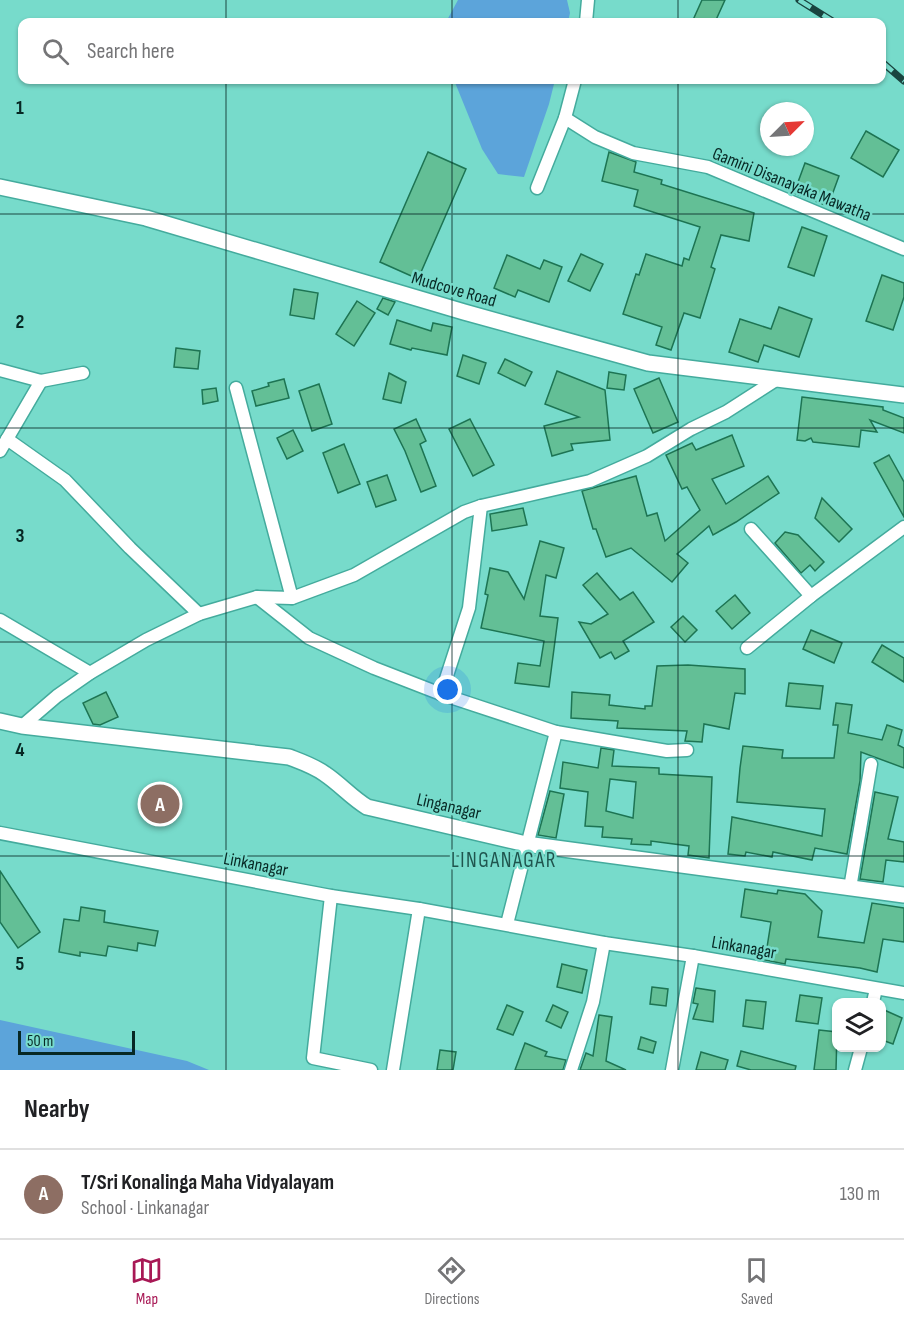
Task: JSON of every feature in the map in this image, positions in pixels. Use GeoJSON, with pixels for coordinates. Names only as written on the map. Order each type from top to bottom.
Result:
{"type":"FeatureCollection","features":[{"type":"Feature","properties":{"kind":"street"},"geometry":{"type":"LineString","coordinates":[[586,18],[588,0]]}},
{"type":"Feature","properties":{"kind":"street"},"geometry":{"type":"LineString","coordinates":[[537,188],[565,118],[574,84]]}},
{"type":"Feature","properties":{"kind":"street","name":"Gamini Disanayaka Mawatha"},"geometry":{"type":"LineString","coordinates":[[565,118],[595,137],[633,153],[708,167],[904,249]]}},
{"type":"Feature","properties":{"kind":"street","name":"Mudcove Road"},"geometry":{"type":"LineString","coordinates":[[0,187],[146,218],[464,312],[648,363],[904,395]]}},
{"type":"Feature","properties":{"kind":"street"},"geometry":{"type":"LineString","coordinates":[[0,370],[40,381],[83,373]]}},
{"type":"Feature","properties":{"kind":"street"},"geometry":{"type":"LineString","coordinates":[[22,726],[57,696],[90,673],[146,640],[200,614],[257,597],[292,598],[354,575],[464,512],[590,481],[647,456],[690,429],[726,412],[779,378]]}},
{"type":"Feature","properties":{"kind":"street"},"geometry":{"type":"LineString","coordinates":[[0,450],[40,381]]}},
{"type":"Feature","properties":{"kind":"street"},"geometry":{"type":"LineString","coordinates":[[236,388],[292,598]]}},
{"type":"Feature","properties":{"kind":"street"},"geometry":{"type":"LineString","coordinates":[[8,439],[65,480],[130,548],[200,614]]}},
{"type":"Feature","properties":{"kind":"street"},"geometry":{"type":"LineString","coordinates":[[441,694],[469,608],[481,506]]}},
{"type":"Feature","properties":{"kind":"street"},"geometry":{"type":"LineString","coordinates":[[747,648],[904,526]]}},
{"type":"Feature","properties":{"kind":"street"},"geometry":{"type":"LineString","coordinates":[[751,529],[811,596]]}},
{"type":"Feature","properties":{"kind":"street"},"geometry":{"type":"LineString","coordinates":[[257,597],[309,638],[374,668],[441,694],[556,732],[667,750],[687,750]]}},
{"type":"Feature","properties":{"kind":"street"},"geometry":{"type":"LineString","coordinates":[[0,620],[90,673]]}},
{"type":"Feature","properties":{"kind":"street","name":"Linganagar"},"geometry":{"type":"LineString","coordinates":[[0,721],[22,726],[289,757],[309,764],[327,775],[367,807],[526,844],[904,895]]}},
{"type":"Feature","properties":{"kind":"street"},"geometry":{"type":"LineString","coordinates":[[507,924],[556,732]]}},
{"type":"Feature","properties":{"kind":"street"},"geometry":{"type":"LineString","coordinates":[[850,888],[871,764]]}},
{"type":"Feature","properties":{"kind":"street","name":"Linkanagar"},"geometry":{"type":"LineString","coordinates":[[0,833],[331,896],[419,909],[604,943],[904,993]]}},
{"type":"Feature","properties":{"kind":"street"},"geometry":{"type":"LineString","coordinates":[[331,896],[313,1058],[371,1070]]}},
{"type":"Feature","properties":{"kind":"street"},"geometry":{"type":"LineString","coordinates":[[393,1070],[419,909]]}},
{"type":"Feature","properties":{"kind":"street"},"geometry":{"type":"LineString","coordinates":[[572,1070],[593,1002],[604,943]]}},
{"type":"Feature","properties":{"kind":"street"},"geometry":{"type":"LineString","coordinates":[[672,1070],[693,957]]}},
{"type":"Feature","properties":{"kind":"street"},"geometry":{"type":"LineString","coordinates":[[874,998],[876,989]]}},
{"type":"Feature","properties":{"kind":"street"},"geometry":{"type":"LineString","coordinates":[[855,1070],[860,1052]]}},
{"type":"Feature","properties":{"kind":"water"},"geometry":{"type":"Polygon","coordinates":[[[458,0],[567,0],[570,13],[569,18],[448,18],[458,0]]]}},
{"type":"Feature","properties":{"kind":"water"},"geometry":{"type":"Polygon","coordinates":[[[456,84],[554,84],[524,177],[498,174],[482,149],[456,84]]]}},
{"type":"Feature","properties":{"kind":"water"},"geometry":{"type":"Polygon","coordinates":[[[0,1020],[187,1061],[209,1070],[0,1070],[0,1020]]]}},
{"type":"Feature","properties":{"kind":"building"},"geometry":{"type":"Polygon","coordinates":[[[702,0],[725,0],[717,18],[694,18],[702,0]]]}},
{"type":"Feature","properties":{"kind":"building"},"geometry":{"type":"Polygon","coordinates":[[[866,131],[899,150],[883,177],[851,158],[866,131]]]}},
{"type":"Feature","properties":{"kind":"building"},"geometry":{"type":"Polygon","coordinates":[[[428,152],[466,169],[418,279],[380,262],[428,152]]]}},
{"type":"Feature","properties":{"kind":"building"},"geometry":{"type":"Polygon","coordinates":[[[609,152],[636,162],[634,172],[662,180],[661,184],[754,213],[749,241],[721,235],[711,267],[715,269],[700,318],[684,313],[671,350],[656,345],[662,327],[623,314],[636,274],[639,275],[646,254],[682,266],[684,258],[689,260],[700,227],[634,206],[638,190],[602,181],[609,152]]]}},
{"type":"Feature","properties":{"kind":"building"},"geometry":{"type":"Polygon","coordinates":[[[805,163],[839,176],[828,206],[794,193],[805,163]]]}},
{"type":"Feature","properties":{"kind":"building"},"geometry":{"type":"Polygon","coordinates":[[[802,227],[827,236],[814,276],[788,267],[802,227]]]}},
{"type":"Feature","properties":{"kind":"building"},"geometry":{"type":"Polygon","coordinates":[[[581,254],[603,264],[590,291],[568,281],[581,254]]]}},
{"type":"Feature","properties":{"kind":"building"},"geometry":{"type":"Polygon","coordinates":[[[507,255],[540,269],[544,260],[562,267],[549,302],[518,290],[515,297],[494,288],[507,255]]]}},
{"type":"Feature","properties":{"kind":"building"},"geometry":{"type":"Polygon","coordinates":[[[882,275],[904,283],[904,297],[893,330],[866,321],[882,275]]]}},
{"type":"Feature","properties":{"kind":"building"},"geometry":{"type":"Polygon","coordinates":[[[294,289],[318,293],[314,319],[290,315],[294,289]]]}},
{"type":"Feature","properties":{"kind":"building"},"geometry":{"type":"Polygon","coordinates":[[[383,298],[395,302],[388,315],[377,309],[383,298]]]}},
{"type":"Feature","properties":{"kind":"building"},"geometry":{"type":"Polygon","coordinates":[[[357,301],[375,313],[354,346],[336,334],[357,301]]]}},
{"type":"Feature","properties":{"kind":"building"},"geometry":{"type":"Polygon","coordinates":[[[779,307],[812,319],[799,357],[764,345],[758,362],[729,352],[740,319],[771,329],[779,307]]]}},
{"type":"Feature","properties":{"kind":"building"},"geometry":{"type":"Polygon","coordinates":[[[397,320],[431,331],[433,323],[452,327],[447,355],[412,348],[411,350],[390,344],[397,320]]]}},
{"type":"Feature","properties":{"kind":"building"},"geometry":{"type":"Polygon","coordinates":[[[176,348],[200,351],[198,369],[174,367],[176,348]]]}},
{"type":"Feature","properties":{"kind":"building"},"geometry":{"type":"Polygon","coordinates":[[[463,355],[486,363],[479,384],[457,376],[463,355]]]}},
{"type":"Feature","properties":{"kind":"building"},"geometry":{"type":"Polygon","coordinates":[[[505,359],[532,372],[525,386],[498,373],[505,359]]]}},
{"type":"Feature","properties":{"kind":"building"},"geometry":{"type":"Polygon","coordinates":[[[557,371],[605,390],[610,440],[571,444],[573,450],[552,456],[544,426],[579,417],[545,404],[557,371]]]}},
{"type":"Feature","properties":{"kind":"building"},"geometry":{"type":"Polygon","coordinates":[[[609,372],[626,375],[624,390],[607,388],[609,372]]]}},
{"type":"Feature","properties":{"kind":"building"},"geometry":{"type":"Polygon","coordinates":[[[389,373],[406,382],[401,403],[383,399],[389,373]]]}},
{"type":"Feature","properties":{"kind":"building"},"geometry":{"type":"Polygon","coordinates":[[[659,378],[678,422],[653,433],[634,389],[659,378]]]}},
{"type":"Feature","properties":{"kind":"building"},"geometry":{"type":"Polygon","coordinates":[[[284,379],[289,398],[256,406],[252,391],[269,386],[268,383],[284,379]]]}},
{"type":"Feature","properties":{"kind":"building"},"geometry":{"type":"Polygon","coordinates":[[[319,384],[332,424],[312,431],[299,391],[319,384]]]}},
{"type":"Feature","properties":{"kind":"building"},"geometry":{"type":"Polygon","coordinates":[[[216,388],[218,401],[203,404],[202,390],[216,388]]]}},
{"type":"Feature","properties":{"kind":"building"},"geometry":{"type":"Polygon","coordinates":[[[802,397],[883,407],[883,410],[904,418],[904,433],[870,420],[877,432],[861,430],[859,447],[813,442],[811,438],[805,441],[797,440],[802,397]]]}},
{"type":"Feature","properties":{"kind":"building"},"geometry":{"type":"Polygon","coordinates":[[[416,419],[426,441],[420,444],[436,486],[421,492],[394,429],[416,419]]]}},
{"type":"Feature","properties":{"kind":"building"},"geometry":{"type":"Polygon","coordinates":[[[470,419],[494,465],[473,476],[449,429],[470,419]]]}},
{"type":"Feature","properties":{"kind":"building"},"geometry":{"type":"Polygon","coordinates":[[[293,430],[303,451],[287,459],[277,438],[293,430]]]}},
{"type":"Feature","properties":{"kind":"building"},"geometry":{"type":"Polygon","coordinates":[[[732,435],[744,466],[712,479],[726,504],[768,476],[779,493],[713,535],[709,526],[677,554],[688,563],[672,582],[631,548],[606,557],[596,529],[593,529],[582,491],[636,476],[647,516],[657,513],[665,541],[700,510],[687,487],[682,489],[666,455],[692,443],[696,450],[732,435]]]}},
{"type":"Feature","properties":{"kind":"building"},"geometry":{"type":"Polygon","coordinates":[[[344,444],[360,484],[338,493],[323,453],[344,444]]]}},
{"type":"Feature","properties":{"kind":"building"},"geometry":{"type":"Polygon","coordinates":[[[889,455],[904,482],[904,517],[874,463],[889,455]]]}},
{"type":"Feature","properties":{"kind":"building"},"geometry":{"type":"Polygon","coordinates":[[[387,475],[396,500],[376,507],[367,482],[387,475]]]}},
{"type":"Feature","properties":{"kind":"building"},"geometry":{"type":"Polygon","coordinates":[[[822,498],[852,529],[839,542],[815,518],[822,498]]]}},
{"type":"Feature","properties":{"kind":"building"},"geometry":{"type":"Polygon","coordinates":[[[523,508],[527,525],[492,531],[490,514],[523,508]]]}},
{"type":"Feature","properties":{"kind":"building"},"geometry":{"type":"Polygon","coordinates":[[[785,532],[798,535],[824,562],[815,571],[810,565],[801,573],[775,543],[785,532]]]}},
{"type":"Feature","properties":{"kind":"building"},"geometry":{"type":"Polygon","coordinates":[[[540,541],[564,548],[556,578],[546,575],[540,616],[558,618],[549,687],[515,683],[518,663],[540,666],[544,641],[481,628],[488,595],[485,594],[490,568],[508,572],[524,599],[540,541]]]}},
{"type":"Feature","properties":{"kind":"building"},"geometry":{"type":"Polygon","coordinates":[[[597,573],[620,600],[633,592],[654,622],[623,641],[629,651],[615,659],[611,652],[600,658],[579,622],[591,624],[608,614],[583,585],[597,573]]]}},
{"type":"Feature","properties":{"kind":"building"},"geometry":{"type":"Polygon","coordinates":[[[735,595],[750,613],[732,629],[716,611],[735,595]]]}},
{"type":"Feature","properties":{"kind":"building"},"geometry":{"type":"Polygon","coordinates":[[[683,616],[697,630],[685,642],[671,627],[683,616]]]}},
{"type":"Feature","properties":{"kind":"building"},"geometry":{"type":"Polygon","coordinates":[[[811,630],[842,643],[834,663],[803,649],[811,630]]]}},
{"type":"Feature","properties":{"kind":"building"},"geometry":{"type":"Polygon","coordinates":[[[882,645],[904,658],[904,682],[872,662],[882,645]]]}},
{"type":"Feature","properties":{"kind":"building"},"geometry":{"type":"Polygon","coordinates":[[[688,665],[745,669],[745,694],[735,693],[729,729],[704,724],[702,742],[685,741],[687,731],[617,728],[618,721],[571,718],[572,692],[610,695],[609,705],[645,709],[645,706],[652,706],[657,666],[688,665]]]}},
{"type":"Feature","properties":{"kind":"building"},"geometry":{"type":"Polygon","coordinates":[[[789,683],[823,686],[820,709],[786,706],[789,683]]]}},
{"type":"Feature","properties":{"kind":"building"},"geometry":{"type":"Polygon","coordinates":[[[106,692],[118,717],[100,725],[93,724],[83,703],[106,692]]]}},
{"type":"Feature","properties":{"kind":"building"},"geometry":{"type":"Polygon","coordinates":[[[836,703],[852,705],[848,733],[882,740],[887,725],[902,730],[898,745],[904,748],[904,768],[861,752],[860,781],[847,854],[815,848],[812,860],[773,852],[772,857],[746,852],[745,856],[728,854],[732,817],[822,836],[825,809],[737,802],[740,768],[743,746],[783,750],[782,758],[834,758],[838,725],[833,725],[836,703]]]}},
{"type":"Feature","properties":{"kind":"building"},"geometry":{"type":"Polygon","coordinates":[[[601,748],[614,750],[612,766],[659,768],[659,774],[712,777],[709,858],[688,855],[689,846],[651,841],[651,845],[631,844],[632,839],[602,837],[603,827],[585,826],[588,792],[560,788],[563,762],[598,768],[601,748]],[[610,779],[606,811],[633,818],[636,782],[610,779]]]}},
{"type":"Feature","properties":{"kind":"building"},"geometry":{"type":"Polygon","coordinates":[[[550,791],[564,794],[556,838],[538,835],[550,791]]]}},
{"type":"Feature","properties":{"kind":"building"},"geometry":{"type":"Polygon","coordinates":[[[875,792],[898,797],[888,839],[904,842],[904,862],[886,860],[883,882],[860,879],[875,792]]]}},
{"type":"Feature","properties":{"kind":"building"},"geometry":{"type":"Polygon","coordinates":[[[0,871],[40,932],[18,948],[0,922],[0,871]]]}},
{"type":"Feature","properties":{"kind":"building"},"geometry":{"type":"Polygon","coordinates":[[[745,889],[777,894],[778,890],[805,894],[822,911],[818,937],[864,943],[872,903],[904,908],[904,942],[883,939],[877,972],[786,959],[785,964],[765,960],[771,922],[741,917],[745,889]]]}},
{"type":"Feature","properties":{"kind":"building"},"geometry":{"type":"Polygon","coordinates":[[[81,907],[105,911],[104,922],[158,931],[155,946],[138,943],[137,951],[108,946],[106,956],[80,952],[80,956],[59,952],[64,919],[79,921],[81,907]]]}},
{"type":"Feature","properties":{"kind":"building"},"geometry":{"type":"Polygon","coordinates":[[[562,964],[587,970],[582,993],[557,987],[562,964]]]}},
{"type":"Feature","properties":{"kind":"building"},"geometry":{"type":"Polygon","coordinates":[[[652,987],[668,989],[666,1006],[650,1004],[652,987]]]}},
{"type":"Feature","properties":{"kind":"building"},"geometry":{"type":"Polygon","coordinates":[[[696,988],[715,991],[713,1022],[693,1019],[698,1004],[693,1003],[696,988]]]}},
{"type":"Feature","properties":{"kind":"building"},"geometry":{"type":"Polygon","coordinates":[[[800,995],[822,998],[818,1024],[796,1021],[800,995]]]}},
{"type":"Feature","properties":{"kind":"building"},"geometry":{"type":"Polygon","coordinates":[[[746,1000],[766,1002],[763,1029],[743,1026],[746,1000]]]}},
{"type":"Feature","properties":{"kind":"building"},"geometry":{"type":"Polygon","coordinates":[[[507,1005],[523,1012],[513,1035],[497,1029],[507,1005]]]}},
{"type":"Feature","properties":{"kind":"building"},"geometry":{"type":"Polygon","coordinates":[[[553,1005],[568,1012],[561,1028],[546,1021],[553,1005]]]}},
{"type":"Feature","properties":{"kind":"building"},"geometry":{"type":"Polygon","coordinates":[[[886,1011],[902,1018],[893,1044],[886,1041],[886,1011]]]}},
{"type":"Feature","properties":{"kind":"building"},"geometry":{"type":"Polygon","coordinates":[[[599,1015],[612,1017],[606,1061],[626,1070],[580,1070],[586,1053],[593,1056],[599,1015]]]}},
{"type":"Feature","properties":{"kind":"building"},"geometry":{"type":"Polygon","coordinates":[[[819,1030],[832,1031],[832,1052],[836,1052],[836,1070],[814,1070],[819,1030]]]}},
{"type":"Feature","properties":{"kind":"building"},"geometry":{"type":"Polygon","coordinates":[[[641,1037],[656,1042],[653,1053],[638,1049],[641,1037]]]}},
{"type":"Feature","properties":{"kind":"building"},"geometry":{"type":"Polygon","coordinates":[[[525,1043],[547,1052],[545,1056],[566,1060],[563,1070],[515,1070],[525,1043]]]}},
{"type":"Feature","properties":{"kind":"building"},"geometry":{"type":"Polygon","coordinates":[[[440,1050],[456,1052],[453,1070],[437,1070],[440,1050]]]}},
{"type":"Feature","properties":{"kind":"building"},"geometry":{"type":"Polygon","coordinates":[[[741,1051],[796,1066],[795,1070],[751,1070],[737,1066],[741,1051]]]}},
{"type":"Feature","properties":{"kind":"building"},"geometry":{"type":"Polygon","coordinates":[[[701,1052],[728,1060],[725,1070],[696,1070],[701,1052]]]}},
{"type":"Feature","properties":{"kind":"railway"},"geometry":{"type":"LineString","coordinates":[[799,0],[828,18]]}},
{"type":"Feature","properties":{"kind":"railway"},"geometry":{"type":"LineString","coordinates":[[886,65],[904,81]]}},
{"type":"Feature","properties":{"kind":"place","name":"T/Sri Konalinga Maha Vidyalayam"},"geometry":{"type":"Point","coordinates":[160,804]}},
{"type":"Feature","properties":{"kind":"district","name":"LINGANAGAR"},"geometry":{"type":"Point","coordinates":[504,860]}}]}
